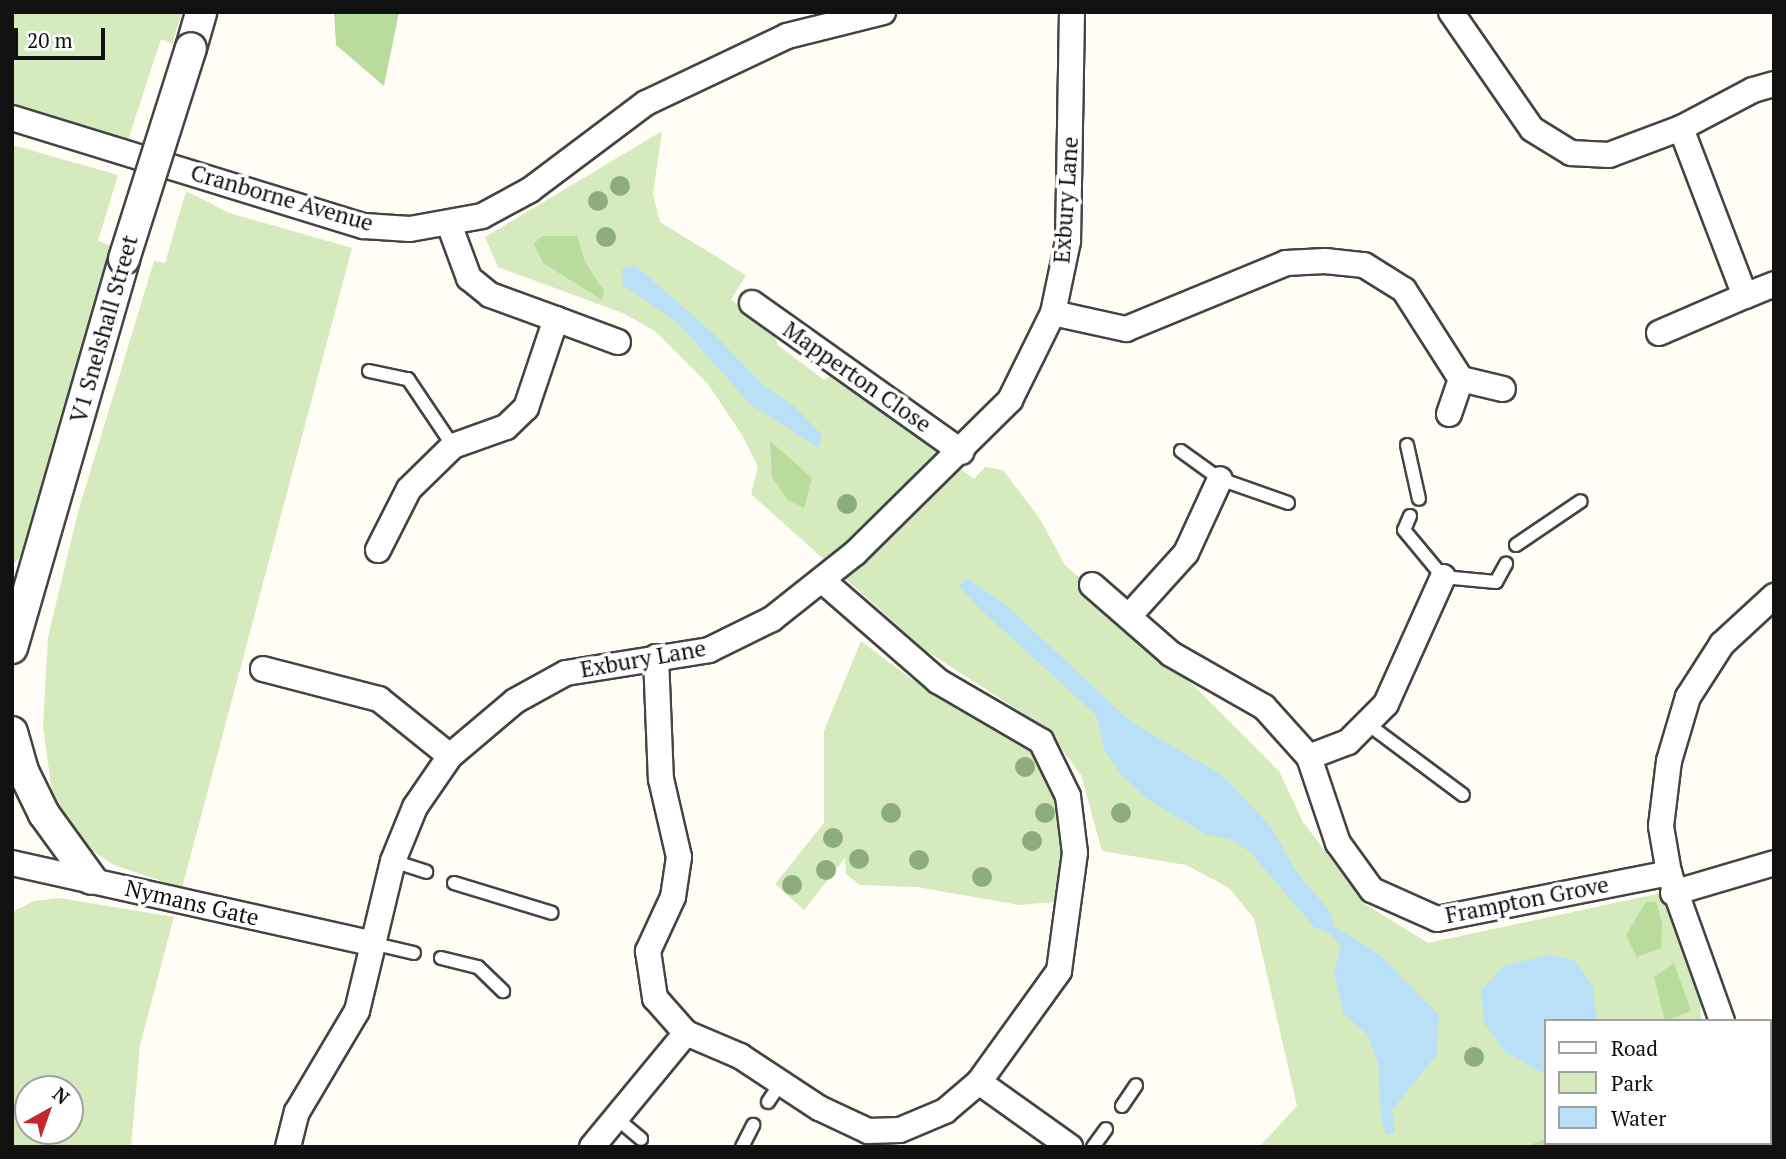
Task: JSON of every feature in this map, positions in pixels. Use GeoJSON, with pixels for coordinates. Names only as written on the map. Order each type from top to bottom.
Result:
{"type":"FeatureCollection","features":[{"type":"Feature","properties":{"kind":"street","name":"V1 Snelshall Street"},"geometry":{"type":"LineString","coordinates":[[12,648],[124,259],[201,12]]}},
{"type":"Feature","properties":{"kind":"street","name":"Cranborne Avenue"},"geometry":{"type":"LineString","coordinates":[[12,118],[364,226],[410,229],[482,216],[530,190],[646,103],[787,36],[883,12]]}},
{"type":"Feature","properties":{"kind":"street","name":"Exbury Lane"},"geometry":{"type":"LineString","coordinates":[[288,1147],[297,1112],[357,1011],[371,943],[393,861],[415,807],[450,756],[514,701],[566,673],[709,650],[772,620],[823,581],[962,452],[1010,400],[1053,313],[1068,241],[1072,12]]}},
{"type":"Feature","properties":{"kind":"street"},"geometry":{"type":"LineString","coordinates":[[1451,12],[1532,129],[1571,153],[1609,155],[1681,128],[1753,90],[1774,84]]}},
{"type":"Feature","properties":{"kind":"street"},"geometry":{"type":"LineString","coordinates":[[1681,128],[1745,296]]}},
{"type":"Feature","properties":{"kind":"street"},"geometry":{"type":"LineString","coordinates":[[449,224],[469,278],[490,295],[618,342]]}},
{"type":"Feature","properties":{"kind":"street"},"geometry":{"type":"LineString","coordinates":[[1053,313],[1126,329],[1286,263],[1325,261],[1364,265],[1404,290],[1461,379],[1503,389]]}},
{"type":"Feature","properties":{"kind":"street"},"geometry":{"type":"LineString","coordinates":[[1659,333],[1774,284]]}},
{"type":"Feature","properties":{"kind":"street","name":"Mapperton Close"},"geometry":{"type":"LineString","coordinates":[[752,303],[962,452]]}},
{"type":"Feature","properties":{"kind":"street"},"geometry":{"type":"LineString","coordinates":[[378,550],[409,489],[453,446],[506,427],[526,408],[556,319]]}},
{"type":"Feature","properties":{"kind":"street"},"geometry":{"type":"LineString","coordinates":[[1449,414],[1461,379]]}},
{"type":"Feature","properties":{"kind":"street"},"geometry":{"type":"LineString","coordinates":[[1129,616],[1186,553],[1220,479]]}},
{"type":"Feature","properties":{"kind":"street"},"geometry":{"type":"LineString","coordinates":[[1309,757],[1348,742],[1369,725],[1386,704],[1443,577]]}},
{"type":"Feature","properties":{"kind":"street"},"geometry":{"type":"LineString","coordinates":[[656,657],[661,779],[679,857],[673,897],[648,951],[655,998],[686,1033],[740,1056],[774,1092],[819,1108],[867,1139],[902,1139],[944,1111],[979,1082],[1059,971],[1075,853],[1068,796],[1041,741],[938,681],[823,581]]}},
{"type":"Feature","properties":{"kind":"street","name":"Frampton Grove"},"geometry":{"type":"LineString","coordinates":[[1092,585],[1171,654],[1264,707],[1309,757],[1338,843],[1372,890],[1437,919],[1671,883],[1774,863]]}},
{"type":"Feature","properties":{"kind":"street"},"geometry":{"type":"LineString","coordinates":[[1721,1019],[1671,883],[1661,827],[1669,761],[1688,697],[1722,644],[1774,596]]}},
{"type":"Feature","properties":{"kind":"street"},"geometry":{"type":"LineString","coordinates":[[263,669],[379,699],[450,756]]}},
{"type":"Feature","properties":{"kind":"street"},"geometry":{"type":"LineString","coordinates":[[12,732],[23,771],[44,814],[91,880]]}},
{"type":"Feature","properties":{"kind":"street","name":"Nymans Gate"},"geometry":{"type":"LineString","coordinates":[[12,863],[371,943]]}},
{"type":"Feature","properties":{"kind":"street"},"geometry":{"type":"LineString","coordinates":[[592,1147],[686,1033]]}},
{"type":"Feature","properties":{"kind":"street"},"geometry":{"type":"LineString","coordinates":[[979,1082],[1070,1147]]}},
{"type":"Feature","properties":{"kind":"lane"},"geometry":{"type":"LineString","coordinates":[[369,371],[408,379],[453,446]]}},
{"type":"Feature","properties":{"kind":"lane"},"geometry":{"type":"LineString","coordinates":[[1407,445],[1419,499]]}},
{"type":"Feature","properties":{"kind":"lane"},"geometry":{"type":"LineString","coordinates":[[1181,451],[1220,479],[1288,503]]}},
{"type":"Feature","properties":{"kind":"lane"},"geometry":{"type":"LineString","coordinates":[[1516,545],[1581,501]]}},
{"type":"Feature","properties":{"kind":"lane"},"geometry":{"type":"LineString","coordinates":[[1410,516],[1404,530],[1443,577],[1496,582],[1506,564]]}},
{"type":"Feature","properties":{"kind":"lane"},"geometry":{"type":"LineString","coordinates":[[1369,725],[1463,795]]}},
{"type":"Feature","properties":{"kind":"lane"},"geometry":{"type":"LineString","coordinates":[[393,861],[426,872]]}},
{"type":"Feature","properties":{"kind":"lane"},"geometry":{"type":"LineString","coordinates":[[454,883],[552,912]]}},
{"type":"Feature","properties":{"kind":"lane"},"geometry":{"type":"LineString","coordinates":[[371,943],[414,953]]}},
{"type":"Feature","properties":{"kind":"lane"},"geometry":{"type":"LineString","coordinates":[[441,958],[478,967],[503,991]]}},
{"type":"Feature","properties":{"kind":"lane"},"geometry":{"type":"LineString","coordinates":[[1122,1106],[1136,1085]]}},
{"type":"Feature","properties":{"kind":"lane"},"geometry":{"type":"LineString","coordinates":[[615,1117],[641,1139]]}},
{"type":"Feature","properties":{"kind":"lane"},"geometry":{"type":"LineString","coordinates":[[742,1147],[753,1125]]}},
{"type":"Feature","properties":{"kind":"lane"},"geometry":{"type":"LineString","coordinates":[[1093,1147],[1106,1129]]}},
{"type":"Feature","properties":{"kind":"green space"},"geometry":{"type":"Polygon","coordinates":[[[12,12],[182,12],[172,44],[161,39],[127,143],[12,110],[12,12]]]}},
{"type":"Feature","properties":{"kind":"green space"},"geometry":{"type":"Polygon","coordinates":[[[334,12],[399,12],[384,86],[336,45],[334,12]]]}},
{"type":"Feature","properties":{"kind":"green space"},"geometry":{"type":"Polygon","coordinates":[[[662,131],[653,194],[660,222],[746,275],[731,300],[770,327],[778,345],[824,380],[834,374],[974,479],[985,467],[1003,470],[1040,519],[1065,565],[1130,622],[1279,771],[1303,822],[1365,904],[1428,943],[1661,893],[1700,996],[1701,1019],[1544,1019],[1544,1145],[1648,1145],[1646,1147],[1259,1147],[1297,1106],[1254,918],[1229,888],[1186,865],[1102,851],[1081,775],[1046,728],[925,650],[751,494],[758,467],[742,435],[708,384],[655,331],[625,314],[498,267],[485,237],[662,131]]]}},
{"type":"Feature","properties":{"kind":"green space"},"geometry":{"type":"Polygon","coordinates":[[[12,145],[118,175],[98,241],[112,246],[21,555],[12,566],[12,145]]]}},
{"type":"Feature","properties":{"kind":"green space"},"geometry":{"type":"Polygon","coordinates":[[[186,191],[229,213],[352,248],[182,888],[114,865],[88,848],[53,799],[43,727],[48,637],[78,512],[154,261],[165,263],[186,191]]]}},
{"type":"Feature","properties":{"kind":"green space"},"geometry":{"type":"Polygon","coordinates":[[[542,236],[577,236],[585,262],[604,291],[602,300],[543,263],[534,244],[542,236]]]}},
{"type":"Feature","properties":{"kind":"green space"},"geometry":{"type":"Polygon","coordinates":[[[770,441],[812,478],[804,508],[788,500],[772,477],[770,441]]]}},
{"type":"Feature","properties":{"kind":"green space"},"geometry":{"type":"Polygon","coordinates":[[[861,641],[910,678],[1029,749],[1046,777],[1059,812],[1061,857],[1055,902],[1019,905],[917,887],[860,885],[846,874],[845,858],[804,910],[775,884],[824,823],[824,731],[861,641]]]}},
{"type":"Feature","properties":{"kind":"green space"},"geometry":{"type":"Polygon","coordinates":[[[59,898],[174,917],[140,1045],[131,1147],[12,1147],[12,912],[34,901],[59,898]]]}},
{"type":"Feature","properties":{"kind":"green space"},"geometry":{"type":"Polygon","coordinates":[[[1646,902],[1656,902],[1662,923],[1661,948],[1637,957],[1626,935],[1646,902]]]}},
{"type":"Feature","properties":{"kind":"green space"},"geometry":{"type":"Polygon","coordinates":[[[1674,963],[1691,1011],[1664,1019],[1654,977],[1674,963]]]}},
{"type":"Feature","properties":{"kind":"green space"},"geometry":{"type":"Polygon","coordinates":[[[1544,1140],[1544,1145],[1576,1145],[1524,1147],[1544,1140]]]}},
{"type":"Feature","properties":{"kind":"water"},"geometry":{"type":"Polygon","coordinates":[[[635,265],[713,333],[765,387],[794,406],[822,435],[819,448],[751,405],[678,323],[623,285],[622,269],[635,265]]]}},
{"type":"Feature","properties":{"kind":"water"},"geometry":{"type":"Polygon","coordinates":[[[967,578],[1006,605],[1131,722],[1222,775],[1272,828],[1295,870],[1331,913],[1334,926],[1379,954],[1439,1015],[1437,1054],[1392,1110],[1395,1133],[1386,1135],[1381,1118],[1378,1063],[1367,1034],[1343,1013],[1334,971],[1341,946],[1329,933],[1314,927],[1250,852],[1230,839],[1205,834],[1146,798],[1120,773],[1105,751],[1096,715],[980,609],[959,586],[967,578]]]}},
{"type":"Feature","properties":{"kind":"water"},"geometry":{"type":"Polygon","coordinates":[[[1548,955],[1574,960],[1593,986],[1597,1019],[1544,1019],[1544,1071],[1504,1051],[1484,1023],[1481,990],[1504,966],[1548,955]]]}}]}
